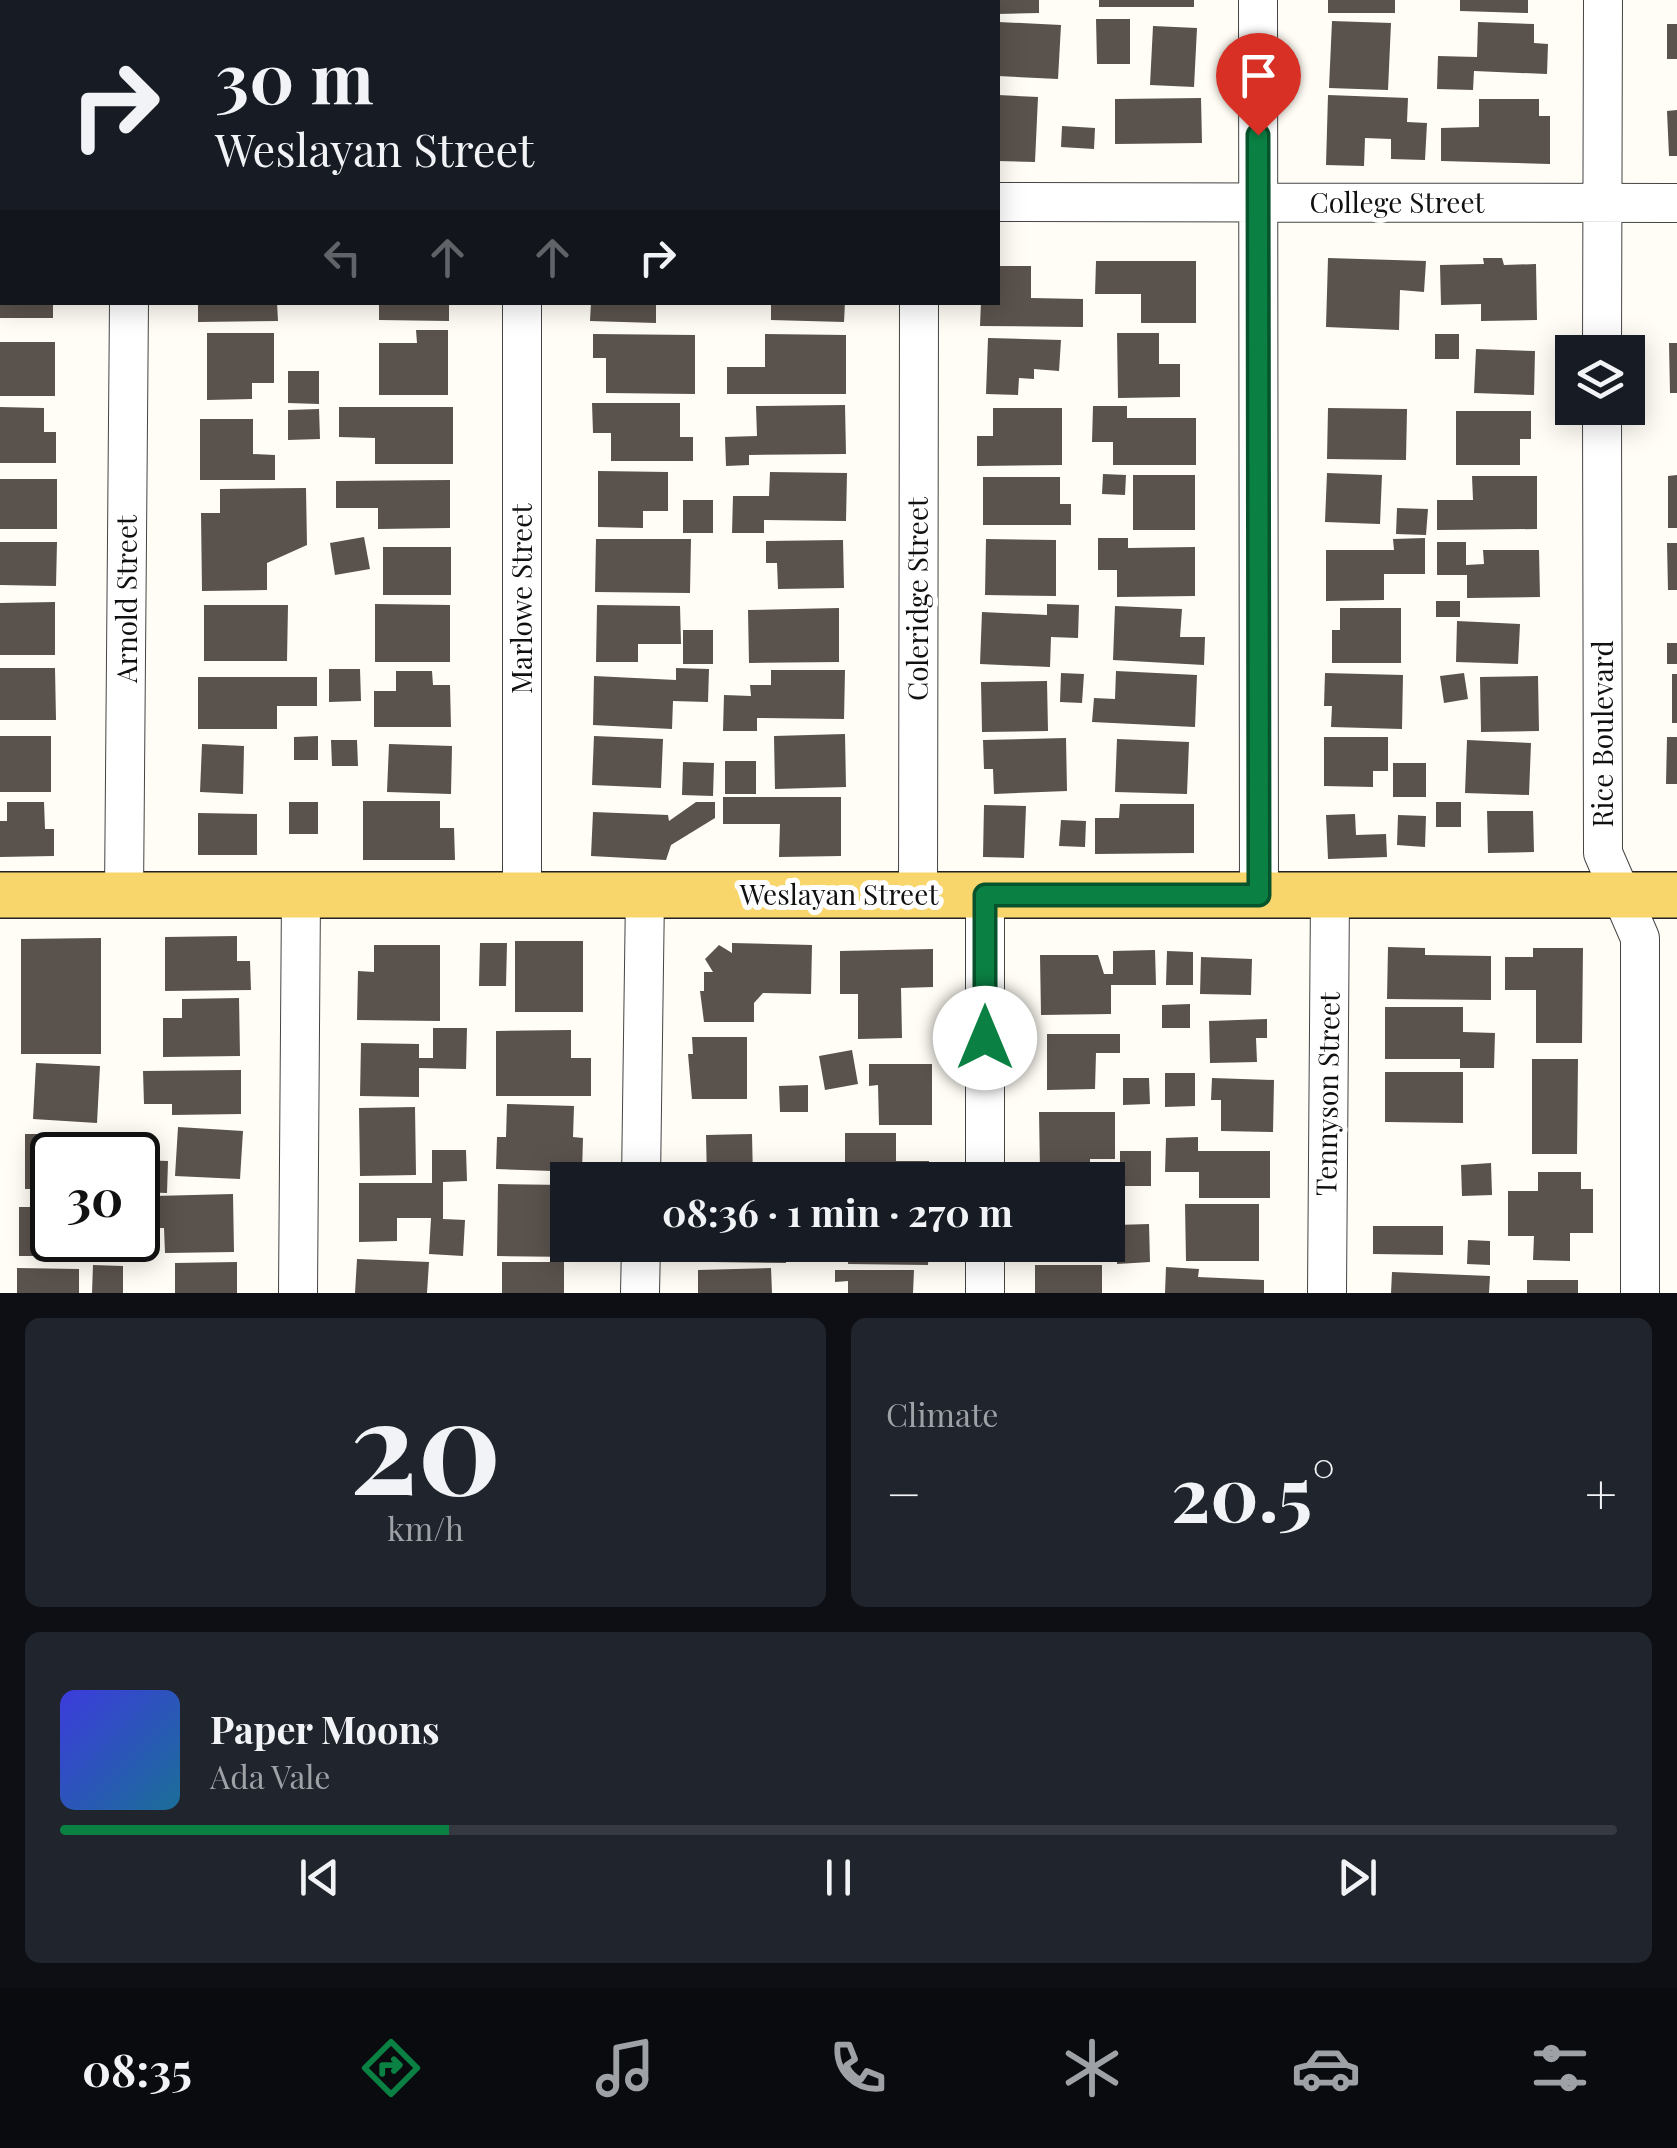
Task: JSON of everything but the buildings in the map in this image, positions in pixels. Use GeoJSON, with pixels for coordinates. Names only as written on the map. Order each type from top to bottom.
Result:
{"type":"FeatureCollection","features":[{"type":"Feature","properties":{"kind":"main road","name":"Weslayan Street"},"geometry":{"type":"LineString","coordinates":[[0,896],[1677,896]]}},
{"type":"Feature","properties":{"kind":"street"},"geometry":{"type":"LineString","coordinates":[[1258,0],[1259,895]]}},
{"type":"Feature","properties":{"kind":"street"},"geometry":{"type":"LineString","coordinates":[[1602,335],[1603,0]]}},
{"type":"Feature","properties":{"kind":"street","name":"College Street"},"geometry":{"type":"LineString","coordinates":[[1000,202],[1677,203]]}},
{"type":"Feature","properties":{"kind":"street","name":"Arnold Street"},"geometry":{"type":"LineString","coordinates":[[124,895],[129,305]]}},
{"type":"Feature","properties":{"kind":"street","name":"Marlowe Street"},"geometry":{"type":"LineString","coordinates":[[522,305],[522,895]]}},
{"type":"Feature","properties":{"kind":"street","name":"Coleridge Street"},"geometry":{"type":"LineString","coordinates":[[918,896],[919,305]]}},
{"type":"Feature","properties":{"kind":"street","name":"Rice Boulevard"},"geometry":{"type":"LineString","coordinates":[[1602,425],[1603,853],[1640,938],[1640,1293]]}},
{"type":"Feature","properties":{"kind":"street"},"geometry":{"type":"LineString","coordinates":[[642,1162],[645,895]]}},
{"type":"Feature","properties":{"kind":"street"},"geometry":{"type":"LineString","coordinates":[[985,895],[985,1162]]}},
{"type":"Feature","properties":{"kind":"street","name":"Tennyson Street"},"geometry":{"type":"LineString","coordinates":[[1327,1293],[1330,895]]}},
{"type":"Feature","properties":{"kind":"street"},"geometry":{"type":"LineString","coordinates":[[298,1293],[301,896]]}},
{"type":"Feature","properties":{"kind":"street"},"geometry":{"type":"LineString","coordinates":[[640,1262],[640,1293]]}},
{"type":"Feature","properties":{"kind":"street"},"geometry":{"type":"LineString","coordinates":[[985,1262],[985,1293]]}},
{"type":"Feature","properties":{"kind":"route"},"geometry":{"type":"LineString","coordinates":[[985,1038],[985,895],[1259,895],[1258,135]]}}]}
